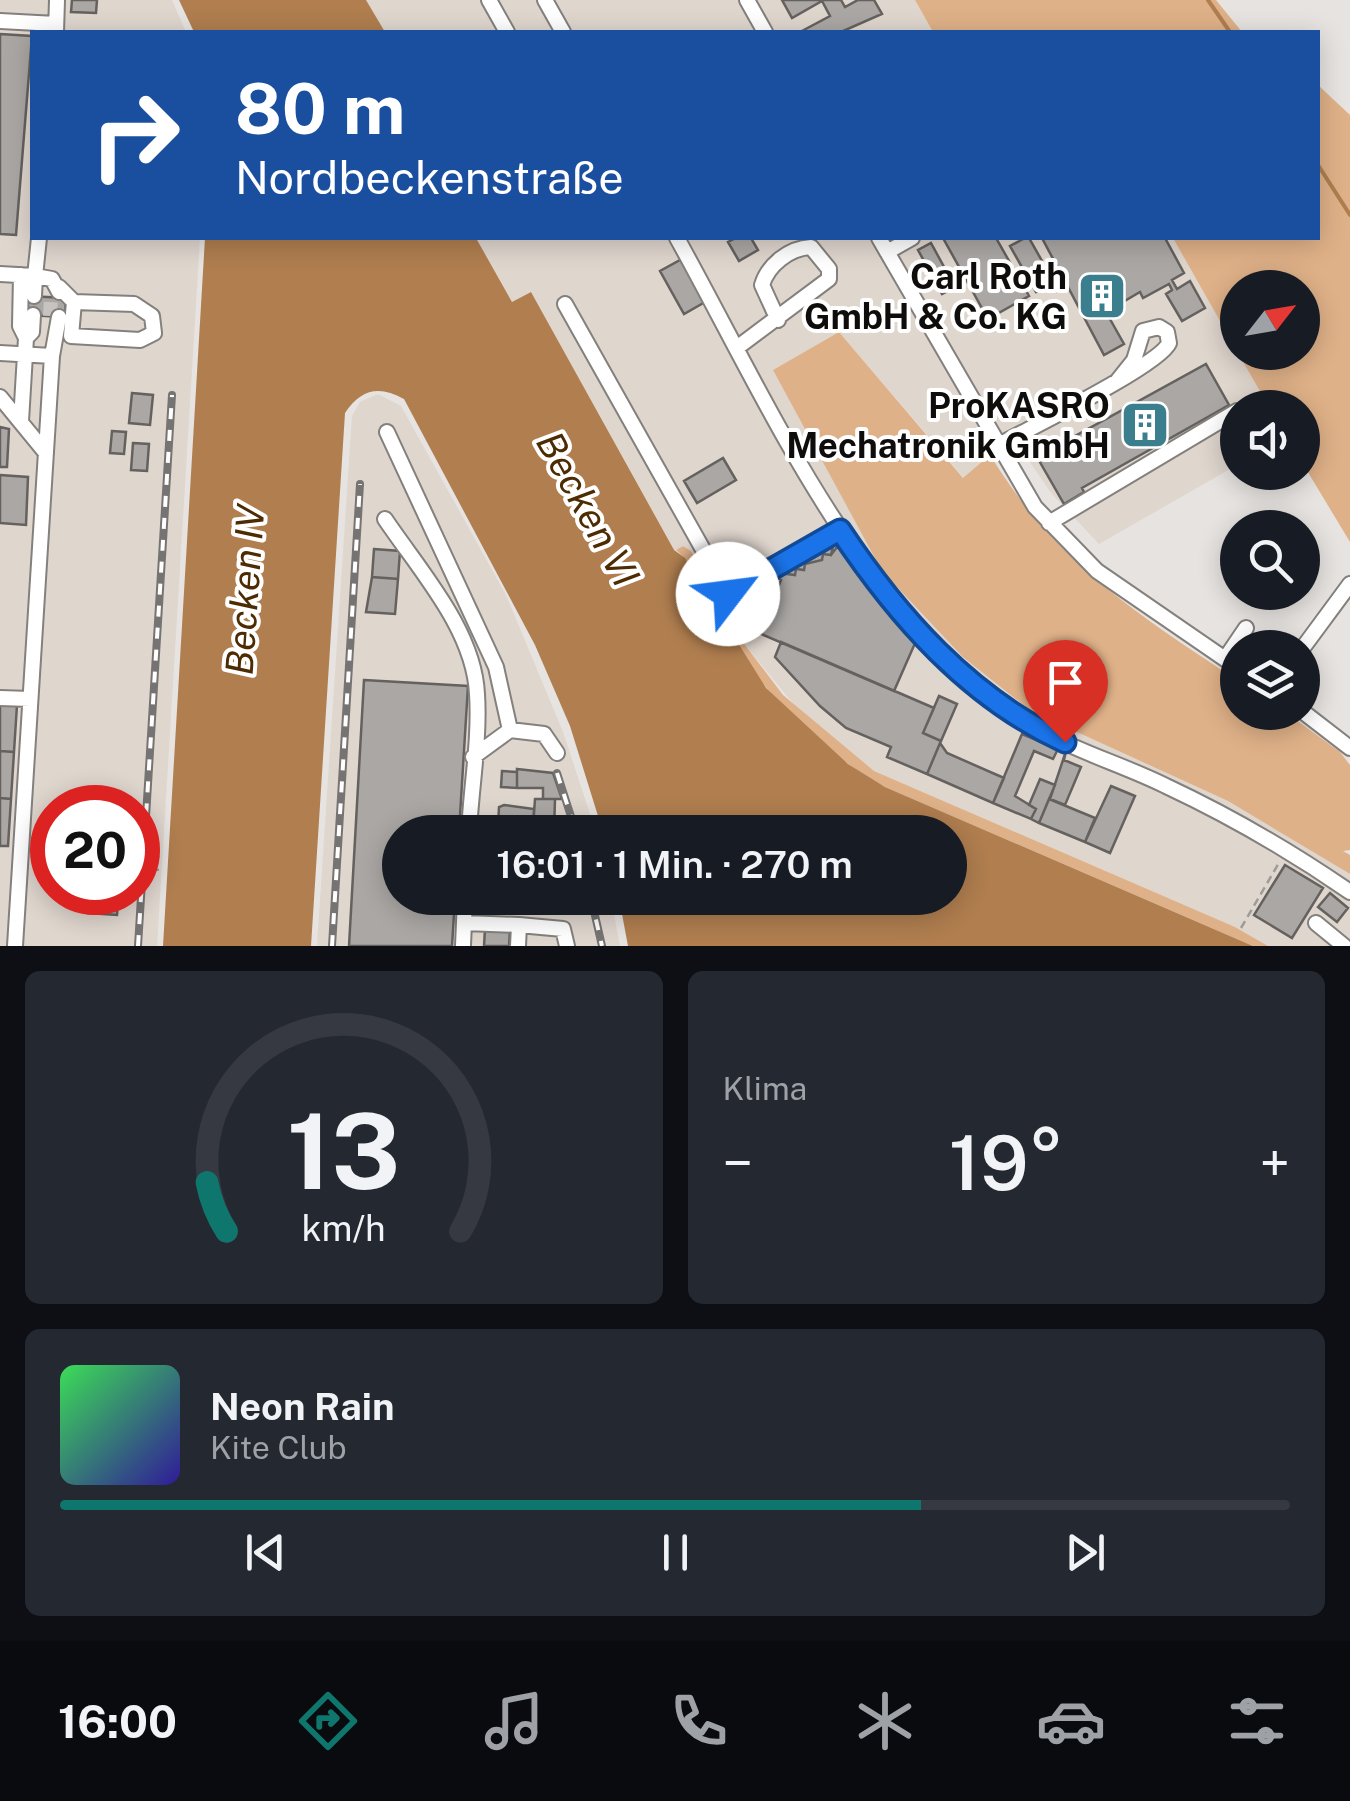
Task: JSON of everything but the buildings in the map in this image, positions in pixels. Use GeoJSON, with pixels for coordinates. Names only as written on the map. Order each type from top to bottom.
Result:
{"type":"FeatureCollection","features":[{"type":"Feature","properties":{"kind":"street"},"geometry":{"type":"LineString","coordinates":[[0,21],[56,28],[57,0]]}},
{"type":"Feature","properties":{"kind":"street"},"geometry":{"type":"LineString","coordinates":[[489,0],[507,30]]}},
{"type":"Feature","properties":{"kind":"street"},"geometry":{"type":"LineString","coordinates":[[545,0],[562,30]]}},
{"type":"Feature","properties":{"kind":"street"},"geometry":{"type":"LineString","coordinates":[[746,0],[763,30]]}},
{"type":"Feature","properties":{"kind":"street"},"geometry":{"type":"LineString","coordinates":[[21,420],[26,338],[20,326],[28,276],[39,240]]}},
{"type":"Feature","properties":{"kind":"street"},"geometry":{"type":"LineString","coordinates":[[678,240],[840,530],[915,629],[956,669],[1041,731],[1164,784],[1286,851],[1350,892]]}},
{"type":"Feature","properties":{"kind":"street"},"geometry":{"type":"LineString","coordinates":[[879,240],[996,446],[1049,523],[1098,571],[1220,655]]}},
{"type":"Feature","properties":{"kind":"street"},"geometry":{"type":"LineString","coordinates":[[887,252],[908,240]]}},
{"type":"Feature","properties":{"kind":"street"},"geometry":{"type":"LineString","coordinates":[[738,347],[778,320],[830,279],[828,269],[811,247],[798,248],[766,270],[762,286],[778,320]]}},
{"type":"Feature","properties":{"kind":"street"},"geometry":{"type":"LineString","coordinates":[[0,274],[28,276],[59,293],[134,304],[144,308],[156,324],[154,332],[140,340],[72,336],[54,325],[15,946]]}},
{"type":"Feature","properties":{"kind":"street"},"geometry":{"type":"LineString","coordinates":[[28,276],[34,296]]}},
{"type":"Feature","properties":{"kind":"street"},"geometry":{"type":"LineString","coordinates":[[59,293],[72,336]]}},
{"type":"Feature","properties":{"kind":"street"},"geometry":{"type":"LineString","coordinates":[[565,304],[728,594],[840,530]]}},
{"type":"Feature","properties":{"kind":"street"},"geometry":{"type":"LineString","coordinates":[[26,338],[32,332],[33,315]]}},
{"type":"Feature","properties":{"kind":"street"},"geometry":{"type":"LineString","coordinates":[[0,354],[52,356]]}},
{"type":"Feature","properties":{"kind":"street"},"geometry":{"type":"LineString","coordinates":[[996,446],[1118,380]]}},
{"type":"Feature","properties":{"kind":"street"},"geometry":{"type":"LineString","coordinates":[[0,397],[46,453]]}},
{"type":"Feature","properties":{"kind":"street"},"geometry":{"type":"LineString","coordinates":[[1049,523],[1220,421]]}},
{"type":"Feature","properties":{"kind":"street"},"geometry":{"type":"LineString","coordinates":[[388,432],[496,667],[510,730]]}},
{"type":"Feature","properties":{"kind":"street"},"geometry":{"type":"LineString","coordinates":[[385,519],[452,620],[472,670],[477,694],[470,815]]}},
{"type":"Feature","properties":{"kind":"street"},"geometry":{"type":"LineString","coordinates":[[1317,630],[1350,584]]}},
{"type":"Feature","properties":{"kind":"street"},"geometry":{"type":"LineString","coordinates":[[0,698],[30,700]]}},
{"type":"Feature","properties":{"kind":"street"},"geometry":{"type":"LineString","coordinates":[[1320,726],[1350,748]]}},
{"type":"Feature","properties":{"kind":"street"},"geometry":{"type":"LineString","coordinates":[[473,758],[510,730],[544,734],[557,753]]}},
{"type":"Feature","properties":{"kind":"street"},"geometry":{"type":"LineString","coordinates":[[462,946],[464,915]]}},
{"type":"Feature","properties":{"kind":"street"},"geometry":{"type":"LineString","coordinates":[[464,923],[562,929],[567,946]]}},
{"type":"Feature","properties":{"kind":"street"},"geometry":{"type":"LineString","coordinates":[[1316,924],[1344,946]]}},
{"type":"Feature","properties":{"kind":"street"},"geometry":{"type":"LineString","coordinates":[[518,946],[519,925]]}},
{"type":"Feature","properties":{"kind":"path"},"geometry":{"type":"LineString","coordinates":[[1241,928],[1286,851]]}},
{"type":"Feature","properties":{"kind":"path"},"geometry":{"type":"LineString","coordinates":[[20,863],[30,863]]}},
{"type":"Feature","properties":{"kind":"shaded area"},"geometry":{"type":"Polygon","coordinates":[[[0,0],[172,0],[185,30],[30,30],[30,240],[200,240],[160,897],[160,785],[30,785],[30,915],[159,915],[157,946],[0,946],[0,0]]]}},
{"type":"Feature","properties":{"kind":"shaded area"},"geometry":{"type":"Polygon","coordinates":[[[366,0],[915,0],[932,30],[384,30],[366,0]]]}},
{"type":"Feature","properties":{"kind":"shaded area"},"geometry":{"type":"Polygon","coordinates":[[[915,0],[1216,0],[1240,30],[932,30],[915,0]]]}},
{"type":"Feature","properties":{"kind":"shaded area"},"geometry":{"type":"Polygon","coordinates":[[[1320,87],[1350,115],[1350,542],[1319,490],[1320,390],[1259,390],[1248,370],[1320,370],[1320,270],[1220,270],[1220,321],[1174,240],[1320,240],[1320,87]]]}},
{"type":"Feature","properties":{"kind":"shaded area"},"geometry":{"type":"Polygon","coordinates":[[[477,240],[1174,240],[1220,321],[1220,370],[1248,370],[1259,390],[1220,390],[1220,475],[1099,544],[1051,493],[1015,440],[964,478],[839,332],[773,370],[1031,711],[1228,801],[1350,874],[1350,946],[1268,946],[1235,927],[874,771],[806,719],[745,645],[691,551],[683,546],[674,551],[531,292],[512,302],[477,240]]]}},
{"type":"Feature","properties":{"kind":"shaded area"},"geometry":{"type":"Polygon","coordinates":[[[839,332],[963,478],[990,455],[1015,493],[1070,556],[1131,608],[1220,669],[1220,730],[1310,730],[1340,752],[1350,765],[1350,850],[1343,851],[1350,855],[1350,874],[1228,801],[1031,711],[963,657],[882,571],[773,370],[839,332]]]}},
{"type":"Feature","properties":{"kind":"shaded area"},"geometry":{"type":"Polygon","coordinates":[[[378,394],[401,406],[506,595],[563,732],[590,815],[382,815],[382,915],[614,915],[620,946],[317,946],[352,416],[360,402],[378,394]]]}},
{"type":"Feature","properties":{"kind":"shaded area"},"geometry":{"type":"Polygon","coordinates":[[[683,546],[691,551],[745,645],[783,695],[874,771],[1235,927],[1268,946],[1253,946],[967,822],[967,815],[950,815],[862,773],[820,742],[764,685],[734,642],[693,569],[676,550],[683,546]]]}},
{"type":"Feature","properties":{"kind":"water"},"geometry":{"type":"Polygon","coordinates":[[[179,0],[366,0],[384,30],[193,30],[179,0]]]}},
{"type":"Feature","properties":{"kind":"water"},"geometry":{"type":"Polygon","coordinates":[[[205,240],[477,240],[512,302],[531,292],[674,550],[685,558],[766,688],[848,764],[885,787],[950,815],[598,815],[570,726],[535,645],[404,399],[386,392],[371,392],[357,399],[345,413],[311,946],[163,946],[205,240]]]}},
{"type":"Feature","properties":{"kind":"water"},"geometry":{"type":"Polygon","coordinates":[[[967,822],[1253,946],[628,946],[622,915],[967,915],[967,822]]]}},
{"type":"Feature","properties":{"kind":"waterway"},"geometry":{"type":"LineString","coordinates":[[1208,0],[1229,30]]}},
{"type":"Feature","properties":{"kind":"waterway"},"geometry":{"type":"LineString","coordinates":[[1320,168],[1350,215]]}},
{"type":"Feature","properties":{"kind":"tunnel"},"geometry":{"type":"LineString","coordinates":[[50,316],[51,297]]}},
{"type":"Feature","properties":{"kind":"railway"},"geometry":{"type":"LineString","coordinates":[[138,946],[172,395]]}},
{"type":"Feature","properties":{"kind":"railway"},"geometry":{"type":"LineString","coordinates":[[332,946],[360,484]]}},
{"type":"Feature","properties":{"kind":"railway"},"geometry":{"type":"LineString","coordinates":[[557,773],[571,815]]}},
{"type":"Feature","properties":{"kind":"railway"},"geometry":{"type":"LineString","coordinates":[[595,915],[602,946]]}},
{"type":"Feature","properties":{"kind":"place","name":"Carl Roth GmbH & Co. KG"},"geometry":{"type":"Point","coordinates":[1102,296]}},
{"type":"Feature","properties":{"kind":"place","name":"ProKASRO Mechatronik GmbH"},"geometry":{"type":"Point","coordinates":[1145,425]}},
{"type":"Feature","properties":{"kind":"route"},"geometry":{"type":"LineString","coordinates":[[728,594],[840,530],[892,603],[956,669],[1041,731],[1065,742]]}},
{"type":"Feature","properties":{"kind":"water label","name":"Becken VI"},"geometry":{"type":"Point","coordinates":[588,509]}},
{"type":"Feature","properties":{"kind":"water label","name":"Becken IV"},"geometry":{"type":"Point","coordinates":[245,590]}}]}
